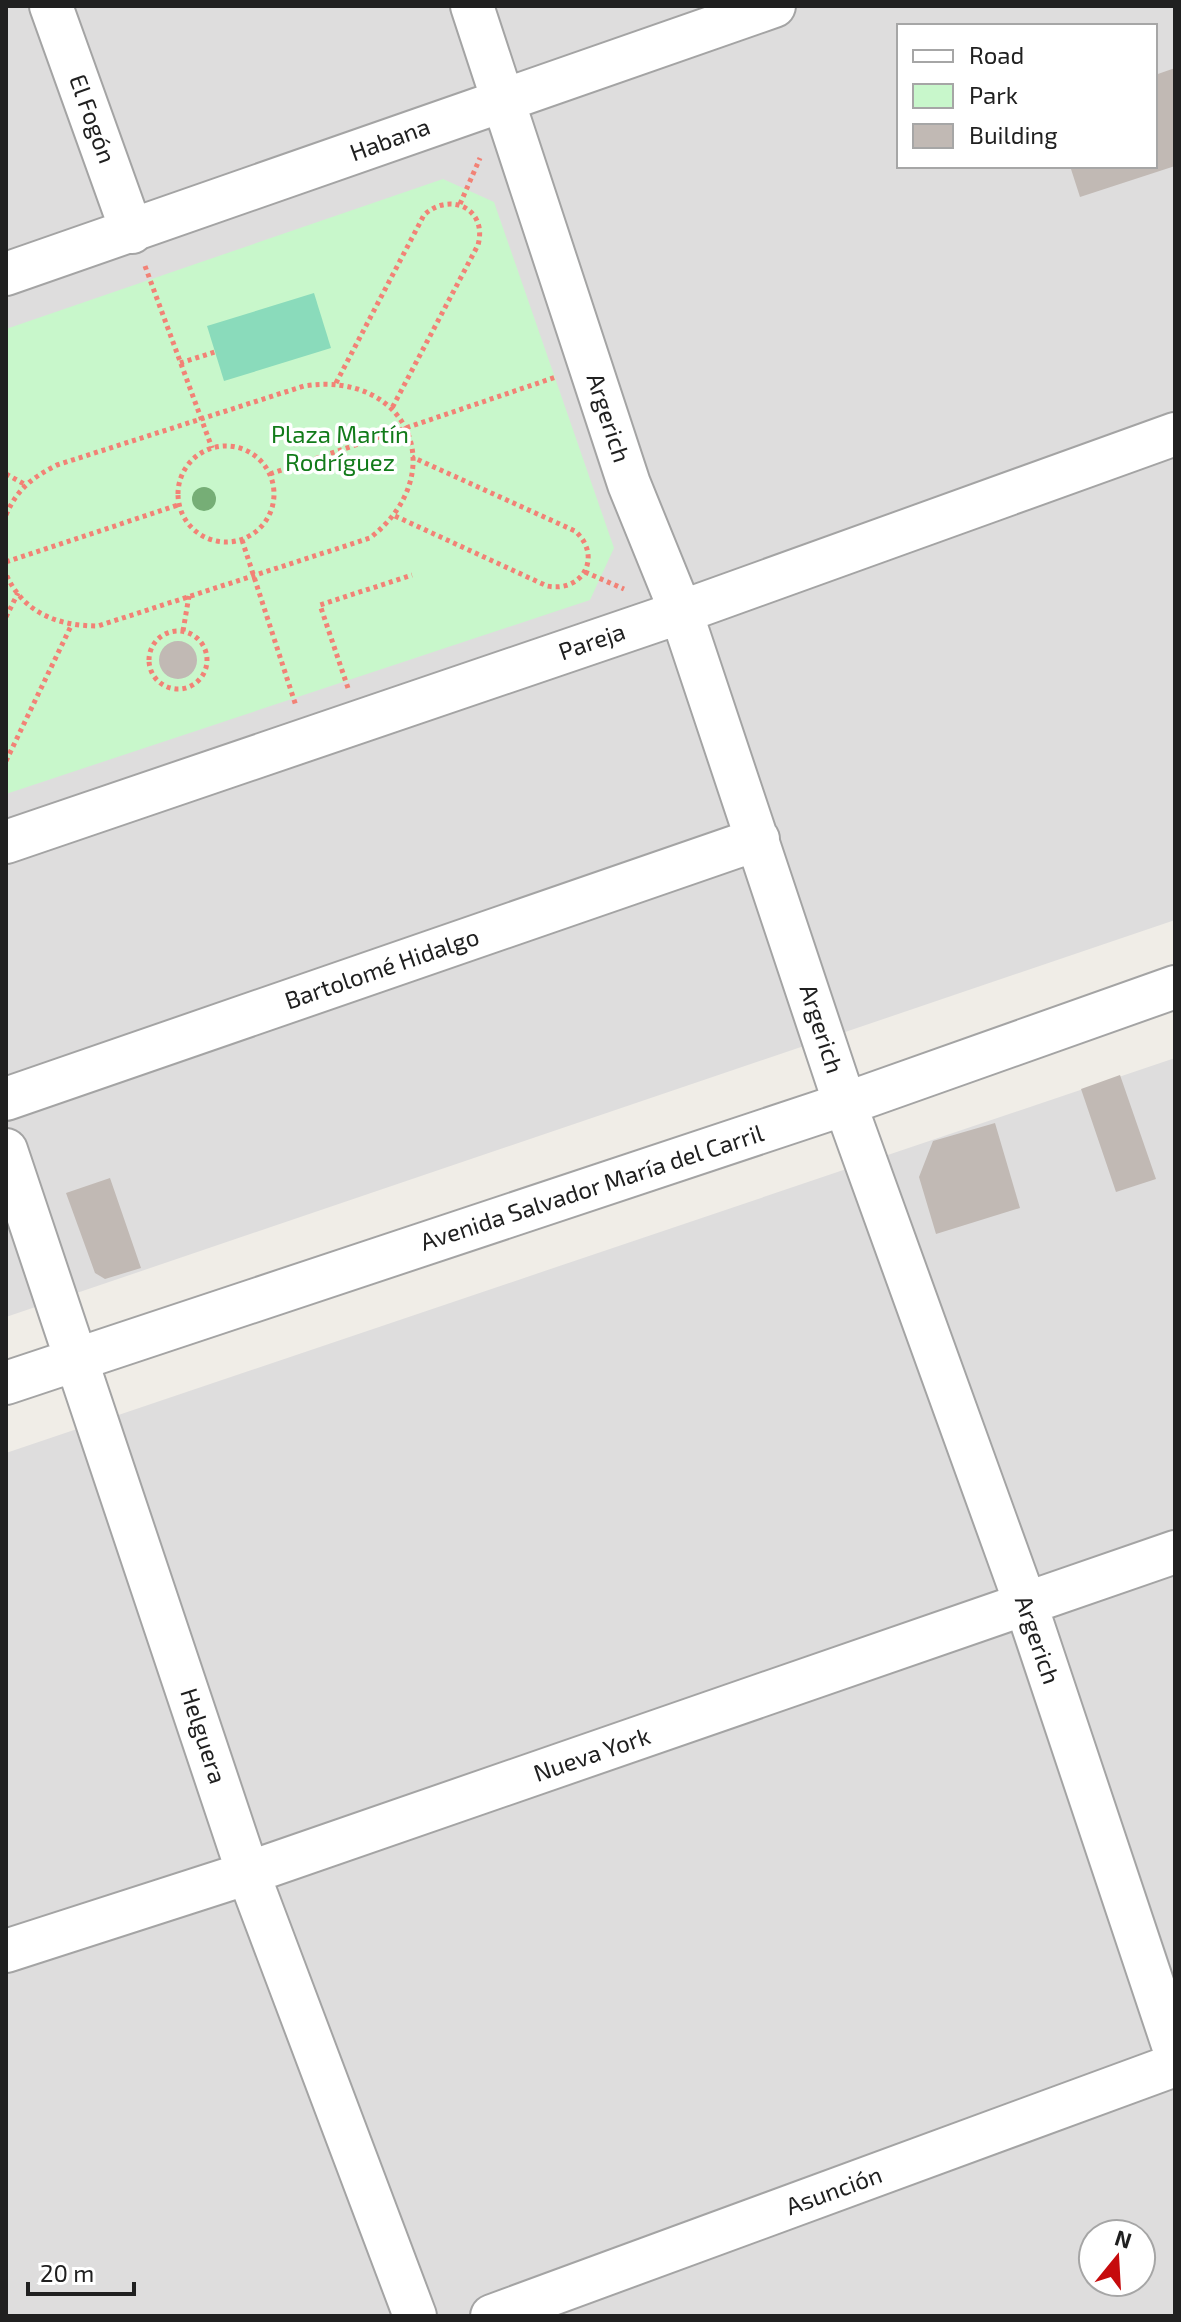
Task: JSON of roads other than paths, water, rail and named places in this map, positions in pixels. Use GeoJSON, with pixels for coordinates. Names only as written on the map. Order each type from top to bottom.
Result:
{"type":"FeatureCollection","features":[{"type":"Feature","properties":{"kind":"street","name":"El Fogón"},"geometry":{"type":"LineString","coordinates":[[51,6],[132,232]]}},
{"type":"Feature","properties":{"kind":"street","name":"Argerich"},"geometry":{"type":"LineString","coordinates":[[472,6],[629,484],[681,612],[845,1104],[1026,1605],[1175,2051]]}},
{"type":"Feature","properties":{"kind":"street","name":"Habana"},"geometry":{"type":"LineString","coordinates":[[6,274],[774,6]]}},
{"type":"Feature","properties":{"kind":"street","name":"Pareja"},"geometry":{"type":"LineString","coordinates":[[6,842],[681,612],[1175,434]]}},
{"type":"Feature","properties":{"kind":"street","name":"Bartolomé Hidalgo"},"geometry":{"type":"LineString","coordinates":[[6,1099],[758,839]]}},
{"type":"Feature","properties":{"kind":"street","name":"Avenida Salvador María del Carril"},"geometry":{"type":"LineString","coordinates":[[6,1383],[845,1104],[1175,987]]}},
{"type":"Feature","properties":{"kind":"street","name":"Helguera"},"geometry":{"type":"LineString","coordinates":[[6,1150],[248,1873],[415,2316]]}},
{"type":"Feature","properties":{"kind":"street","name":"Nueva York"},"geometry":{"type":"LineString","coordinates":[[6,1951],[248,1873],[1175,1552]]}},
{"type":"Feature","properties":{"kind":"street","name":"Asunción"},"geometry":{"type":"LineString","coordinates":[[492,2316],[1175,2065]]}},
{"type":"Feature","properties":{"kind":"park label","name":"Plaza Martín Rodríguez"},"geometry":{"type":"Point","coordinates":[340,449]}}]}
